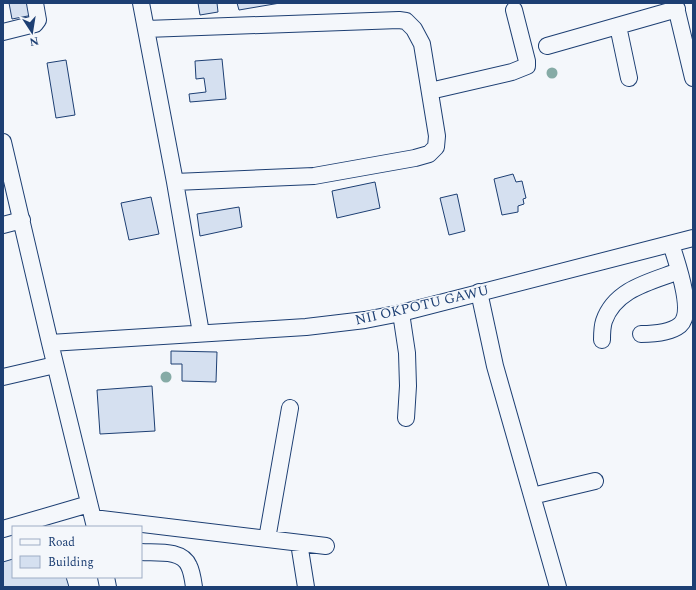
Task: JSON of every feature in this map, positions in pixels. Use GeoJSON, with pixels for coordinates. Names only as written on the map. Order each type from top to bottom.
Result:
{"type":"FeatureCollection","features":[{"type":"Feature","properties":{"kind":"street"},"geometry":{"type":"LineString","coordinates":[[3,32],[36,24],[38,20],[35,3]]}},
{"type":"Feature","properties":{"kind":"street"},"geometry":{"type":"LineString","coordinates":[[141,3],[175,182],[201,333]]}},
{"type":"Feature","properties":{"kind":"street"},"geometry":{"type":"LineString","coordinates":[[547,46],[618,26],[676,6],[693,78]]}},
{"type":"Feature","properties":{"kind":"street"},"geometry":{"type":"LineString","coordinates":[[430,91],[512,72],[526,66],[527,62],[514,10]]}},
{"type":"Feature","properties":{"kind":"street"},"geometry":{"type":"LineString","coordinates":[[146,29],[398,20],[406,21],[414,29],[422,44],[436,136],[436,147],[429,154],[415,158],[314,176],[175,182]]}},
{"type":"Feature","properties":{"kind":"street"},"geometry":{"type":"LineString","coordinates":[[618,26],[629,78]]}},
{"type":"Feature","properties":{"kind":"street"},"geometry":{"type":"LineString","coordinates":[[3,142],[92,516]]}},
{"type":"Feature","properties":{"kind":"street"},"geometry":{"type":"LineString","coordinates":[[3,225],[22,220]]}},
{"type":"Feature","properties":{"kind":"street","name":"NII OKPOTU GAWU"},"geometry":{"type":"LineString","coordinates":[[50,343],[306,327],[365,320],[401,313],[693,238]]}},
{"type":"Feature","properties":{"kind":"street"},"geometry":{"type":"LineString","coordinates":[[641,334],[670,331],[680,325],[684,319],[686,301],[671,244]]}},
{"type":"Feature","properties":{"kind":"street"},"geometry":{"type":"LineString","coordinates":[[602,340],[603,323],[609,311],[616,302],[637,286],[679,271]]}},
{"type":"Feature","properties":{"kind":"street"},"geometry":{"type":"LineString","coordinates":[[479,292],[495,366],[558,587]]}},
{"type":"Feature","properties":{"kind":"street"},"geometry":{"type":"LineString","coordinates":[[401,313],[407,353],[408,386],[406,418]]}},
{"type":"Feature","properties":{"kind":"street"},"geometry":{"type":"LineString","coordinates":[[3,377],[55,365]]}},
{"type":"Feature","properties":{"kind":"street"},"geometry":{"type":"LineString","coordinates":[[267,539],[290,408]]}},
{"type":"Feature","properties":{"kind":"street"},"geometry":{"type":"LineString","coordinates":[[532,496],[595,481]]}},
{"type":"Feature","properties":{"kind":"street"},"geometry":{"type":"LineString","coordinates":[[24,526],[92,516],[326,546]]}},
{"type":"Feature","properties":{"kind":"street"},"geometry":{"type":"LineString","coordinates":[[299,543],[306,587]]}},
{"type":"Feature","properties":{"kind":"street"},"geometry":{"type":"LineString","coordinates":[[142,552],[173,553],[182,557],[189,564],[192,571],[194,587]]}},
{"type":"Feature","properties":{"kind":"building"},"geometry":{"type":"Polygon","coordinates":[[[9,3],[30,3],[33,15],[12,19],[9,3]]]}},
{"type":"Feature","properties":{"kind":"building"},"geometry":{"type":"Polygon","coordinates":[[[198,3],[217,3],[218,12],[200,15],[198,3]]]}},
{"type":"Feature","properties":{"kind":"building"},"geometry":{"type":"Polygon","coordinates":[[[237,3],[280,3],[239,10],[237,3]]]}},
{"type":"Feature","properties":{"kind":"building"},"geometry":{"type":"Polygon","coordinates":[[[222,59],[226,99],[190,102],[189,94],[206,92],[204,78],[196,79],[195,61],[222,59]]]}},
{"type":"Feature","properties":{"kind":"building"},"geometry":{"type":"Polygon","coordinates":[[[66,60],[75,115],[56,118],[47,63],[66,60]]]}},
{"type":"Feature","properties":{"kind":"building"},"geometry":{"type":"Polygon","coordinates":[[[513,174],[516,182],[522,181],[526,198],[523,199],[524,204],[518,206],[518,212],[502,215],[494,179],[513,174]]]}},
{"type":"Feature","properties":{"kind":"building"},"geometry":{"type":"Polygon","coordinates":[[[375,182],[380,208],[337,218],[332,191],[375,182]]]}},
{"type":"Feature","properties":{"kind":"building"},"geometry":{"type":"Polygon","coordinates":[[[457,194],[465,231],[449,235],[440,198],[457,194]]]}},
{"type":"Feature","properties":{"kind":"building"},"geometry":{"type":"Polygon","coordinates":[[[151,197],[159,234],[129,240],[121,203],[151,197]]]}},
{"type":"Feature","properties":{"kind":"building"},"geometry":{"type":"Polygon","coordinates":[[[239,207],[242,227],[200,236],[197,214],[239,207]]]}},
{"type":"Feature","properties":{"kind":"building"},"geometry":{"type":"Polygon","coordinates":[[[171,351],[217,352],[216,382],[182,381],[182,364],[171,364],[171,351]]]}},
{"type":"Feature","properties":{"kind":"building"},"geometry":{"type":"Polygon","coordinates":[[[152,386],[155,431],[100,434],[97,390],[152,386]]]}},
{"type":"Feature","properties":{"kind":"building"},"geometry":{"type":"Polygon","coordinates":[[[12,559],[12,578],[66,578],[69,587],[3,587],[3,562],[12,559]]]}}]}
